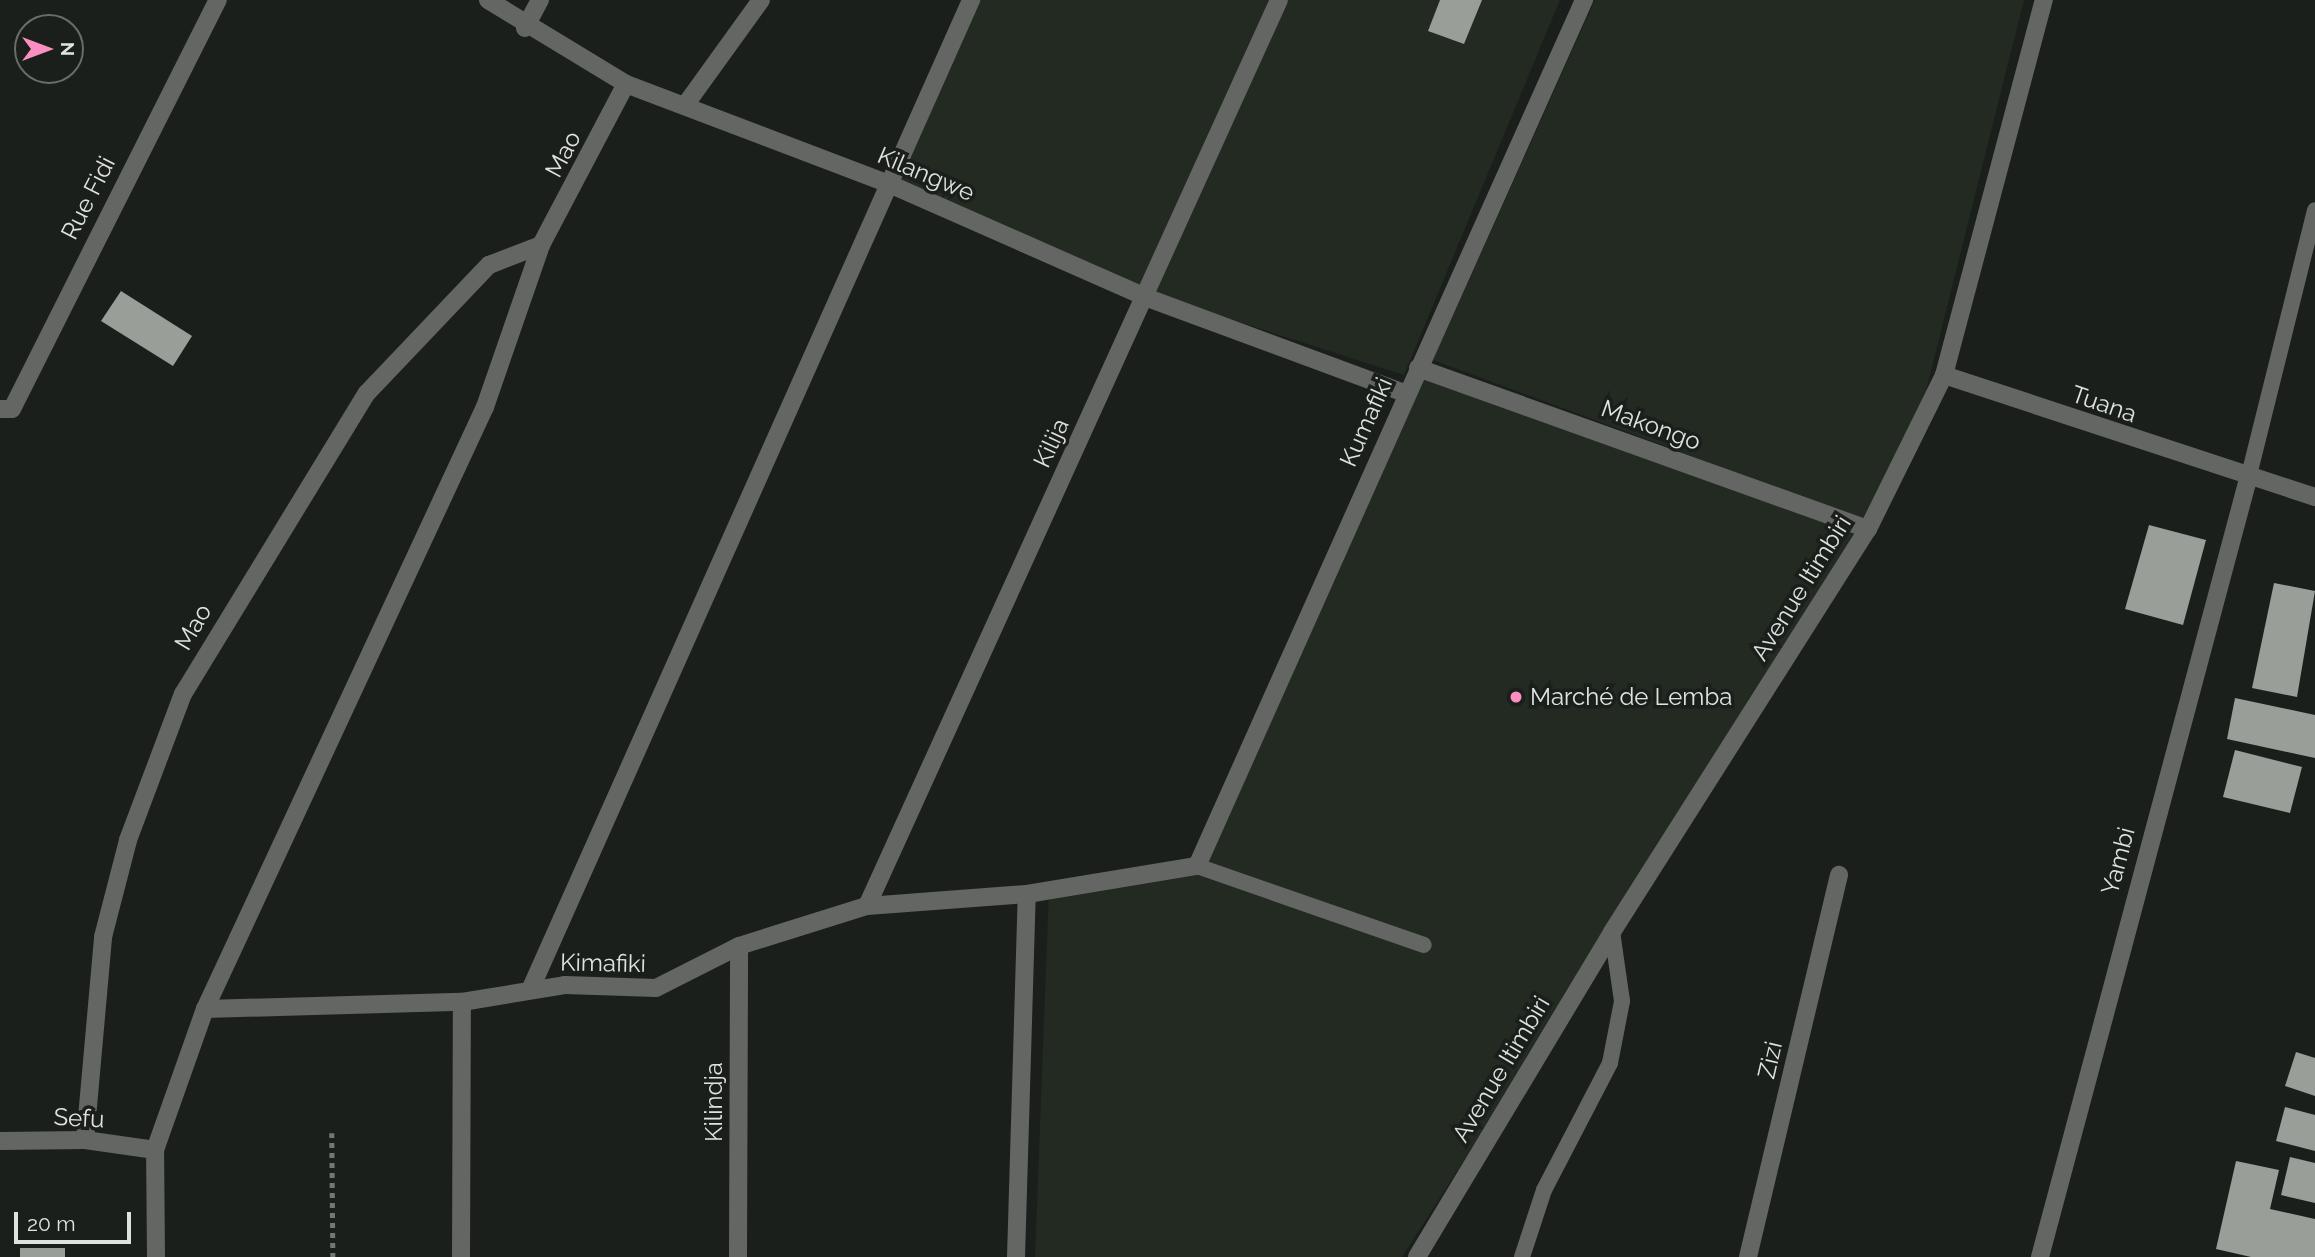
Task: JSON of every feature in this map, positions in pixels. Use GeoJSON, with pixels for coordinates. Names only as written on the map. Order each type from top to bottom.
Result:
{"type":"FeatureCollection","features":[{"type":"Feature","properties":{"kind":"street","name":"Rue Fidi"},"geometry":{"type":"LineString","coordinates":[[0,409],[12,409],[218,0]]}},
{"type":"Feature","properties":{"kind":"street","name":"Kilangwe"},"geometry":{"type":"LineString","coordinates":[[488,0],[525,28],[626,84],[686,104],[887,183],[1145,297],[1405,393]]}},
{"type":"Feature","properties":{"kind":"street"},"geometry":{"type":"LineString","coordinates":[[525,28],[540,0]]}},
{"type":"Feature","properties":{"kind":"street"},"geometry":{"type":"LineString","coordinates":[[686,104],[761,0]]}},
{"type":"Feature","properties":{"kind":"street"},"geometry":{"type":"LineString","coordinates":[[531,988],[887,183],[971,0]]}},
{"type":"Feature","properties":{"kind":"street","name":"Kilija"},"geometry":{"type":"LineString","coordinates":[[867,906],[1279,0]]}},
{"type":"Feature","properties":{"kind":"street","name":"Kumafiki"},"geometry":{"type":"LineString","coordinates":[[1197,866],[1405,393],[1584,0]]}},
{"type":"Feature","properties":{"kind":"street","name":"Avenue Itimbiri"},"geometry":{"type":"LineString","coordinates":[[1417,1257],[1612,932],[1868,528],[1944,375],[2045,0]]}},
{"type":"Feature","properties":{"kind":"street","name":"Mao"},"geometry":{"type":"LineString","coordinates":[[155,1150],[205,1009],[485,407],[541,245],[626,84]]}},
{"type":"Feature","properties":{"kind":"street","name":"Mao"},"geometry":{"type":"LineString","coordinates":[[85,1140],[103,937],[128,840],[183,694],[367,393],[489,265],[541,245]]}},
{"type":"Feature","properties":{"kind":"street","name":"Makongo"},"geometry":{"type":"LineString","coordinates":[[1418,368],[1868,528]]}},
{"type":"Feature","properties":{"kind":"street","name":"Tuana"},"geometry":{"type":"LineString","coordinates":[[1944,375],[2248,479],[2315,498]]}},
{"type":"Feature","properties":{"kind":"street","name":"Yambi"},"geometry":{"type":"LineString","coordinates":[[2040,1257],[2248,479]]}},
{"type":"Feature","properties":{"kind":"street","name":"Kimafiki"},"geometry":{"type":"LineString","coordinates":[[205,1009],[461,1002],[531,988],[656,988],[739,946],[867,906],[1027,894],[1197,866]]}},
{"type":"Feature","properties":{"kind":"street","name":"Zizi"},"geometry":{"type":"LineString","coordinates":[[1748,1257],[1839,875]]}},
{"type":"Feature","properties":{"kind":"street"},"geometry":{"type":"LineString","coordinates":[[1016,1257],[1027,894]]}},
{"type":"Feature","properties":{"kind":"street","name":"Kilindja"},"geometry":{"type":"LineString","coordinates":[[738,1257],[739,946]]}},
{"type":"Feature","properties":{"kind":"street"},"geometry":{"type":"LineString","coordinates":[[461,1002],[461,1257]]}},
{"type":"Feature","properties":{"kind":"street","name":"Sefu"},"geometry":{"type":"LineString","coordinates":[[0,1141],[85,1140],[155,1150]]}},
{"type":"Feature","properties":{"kind":"street"},"geometry":{"type":"LineString","coordinates":[[155,1150],[156,1257]]}},
{"type":"Feature","properties":{"kind":"lane"},"geometry":{"type":"LineString","coordinates":[[2248,479],[2315,210]]}},
{"type":"Feature","properties":{"kind":"lane"},"geometry":{"type":"LineString","coordinates":[[1197,866],[1424,945]]}},
{"type":"Feature","properties":{"kind":"lane"},"geometry":{"type":"LineString","coordinates":[[1522,1257],[1544,1190],[1610,1063],[1622,1001],[1612,932]]}},
{"type":"Feature","properties":{"kind":"path"},"geometry":{"type":"LineString","coordinates":[[332,1133],[333,1257]]}},
{"type":"Feature","properties":{"kind":"shaded area"},"geometry":{"type":"Polygon","coordinates":[[[980,0],[1269,0],[1141,287],[891,181],[980,0]]]}},
{"type":"Feature","properties":{"kind":"shaded area"},"geometry":{"type":"Polygon","coordinates":[[[1287,0],[1560,0],[1404,375],[1152,294],[1287,0]]]}},
{"type":"Feature","properties":{"kind":"shaded area"},"geometry":{"type":"Polygon","coordinates":[[[1595,0],[2024,0],[1924,399],[1864,520],[1433,360],[1595,0]]]}},
{"type":"Feature","properties":{"kind":"shaded area","name":"Marché de Lemba"},"geometry":{"type":"Polygon","coordinates":[[[1418,368],[1868,529],[1402,1257],[1035,1257],[1049,890],[1197,865],[1418,368]]]}},
{"type":"Feature","properties":{"kind":"building"},"geometry":{"type":"Polygon","coordinates":[[[1440,0],[1482,0],[1464,44],[1428,31],[1440,0]]]}},
{"type":"Feature","properties":{"kind":"building"},"geometry":{"type":"Polygon","coordinates":[[[121,291],[192,336],[173,366],[101,321],[121,291]]]}},
{"type":"Feature","properties":{"kind":"building"},"geometry":{"type":"Polygon","coordinates":[[[2149,525],[2206,540],[2183,625],[2125,609],[2149,525]]]}},
{"type":"Feature","properties":{"kind":"building"},"geometry":{"type":"Polygon","coordinates":[[[2274,583],[2315,591],[2297,697],[2252,688],[2274,583]]]}},
{"type":"Feature","properties":{"kind":"building"},"geometry":{"type":"Polygon","coordinates":[[[2235,698],[2315,715],[2315,758],[2227,739],[2235,698]]]}},
{"type":"Feature","properties":{"kind":"building"},"geometry":{"type":"Polygon","coordinates":[[[2235,750],[2302,767],[2290,813],[2223,797],[2235,750]]]}},
{"type":"Feature","properties":{"kind":"building"},"geometry":{"type":"Polygon","coordinates":[[[2296,1052],[2315,1058],[2315,1096],[2285,1086],[2296,1052]]]}},
{"type":"Feature","properties":{"kind":"building"},"geometry":{"type":"Polygon","coordinates":[[[2285,1107],[2315,1115],[2315,1151],[2276,1141],[2285,1107]]]}},
{"type":"Feature","properties":{"kind":"building"},"geometry":{"type":"Polygon","coordinates":[[[2290,1157],[2315,1163],[2315,1203],[2281,1195],[2290,1157]]]}},
{"type":"Feature","properties":{"kind":"building"},"geometry":{"type":"Polygon","coordinates":[[[2236,1161],[2279,1170],[2270,1209],[2315,1219],[2315,1257],[2251,1257],[2216,1249],[2236,1161]]]}},
{"type":"Feature","properties":{"kind":"building"},"geometry":{"type":"Polygon","coordinates":[[[20,1248],[65,1248],[65,1257],[20,1257],[20,1248]]]}},
{"type":"Feature","properties":{"kind":"place","name":"Marché de Lemba"},"geometry":{"type":"Point","coordinates":[1516,697]}}]}
